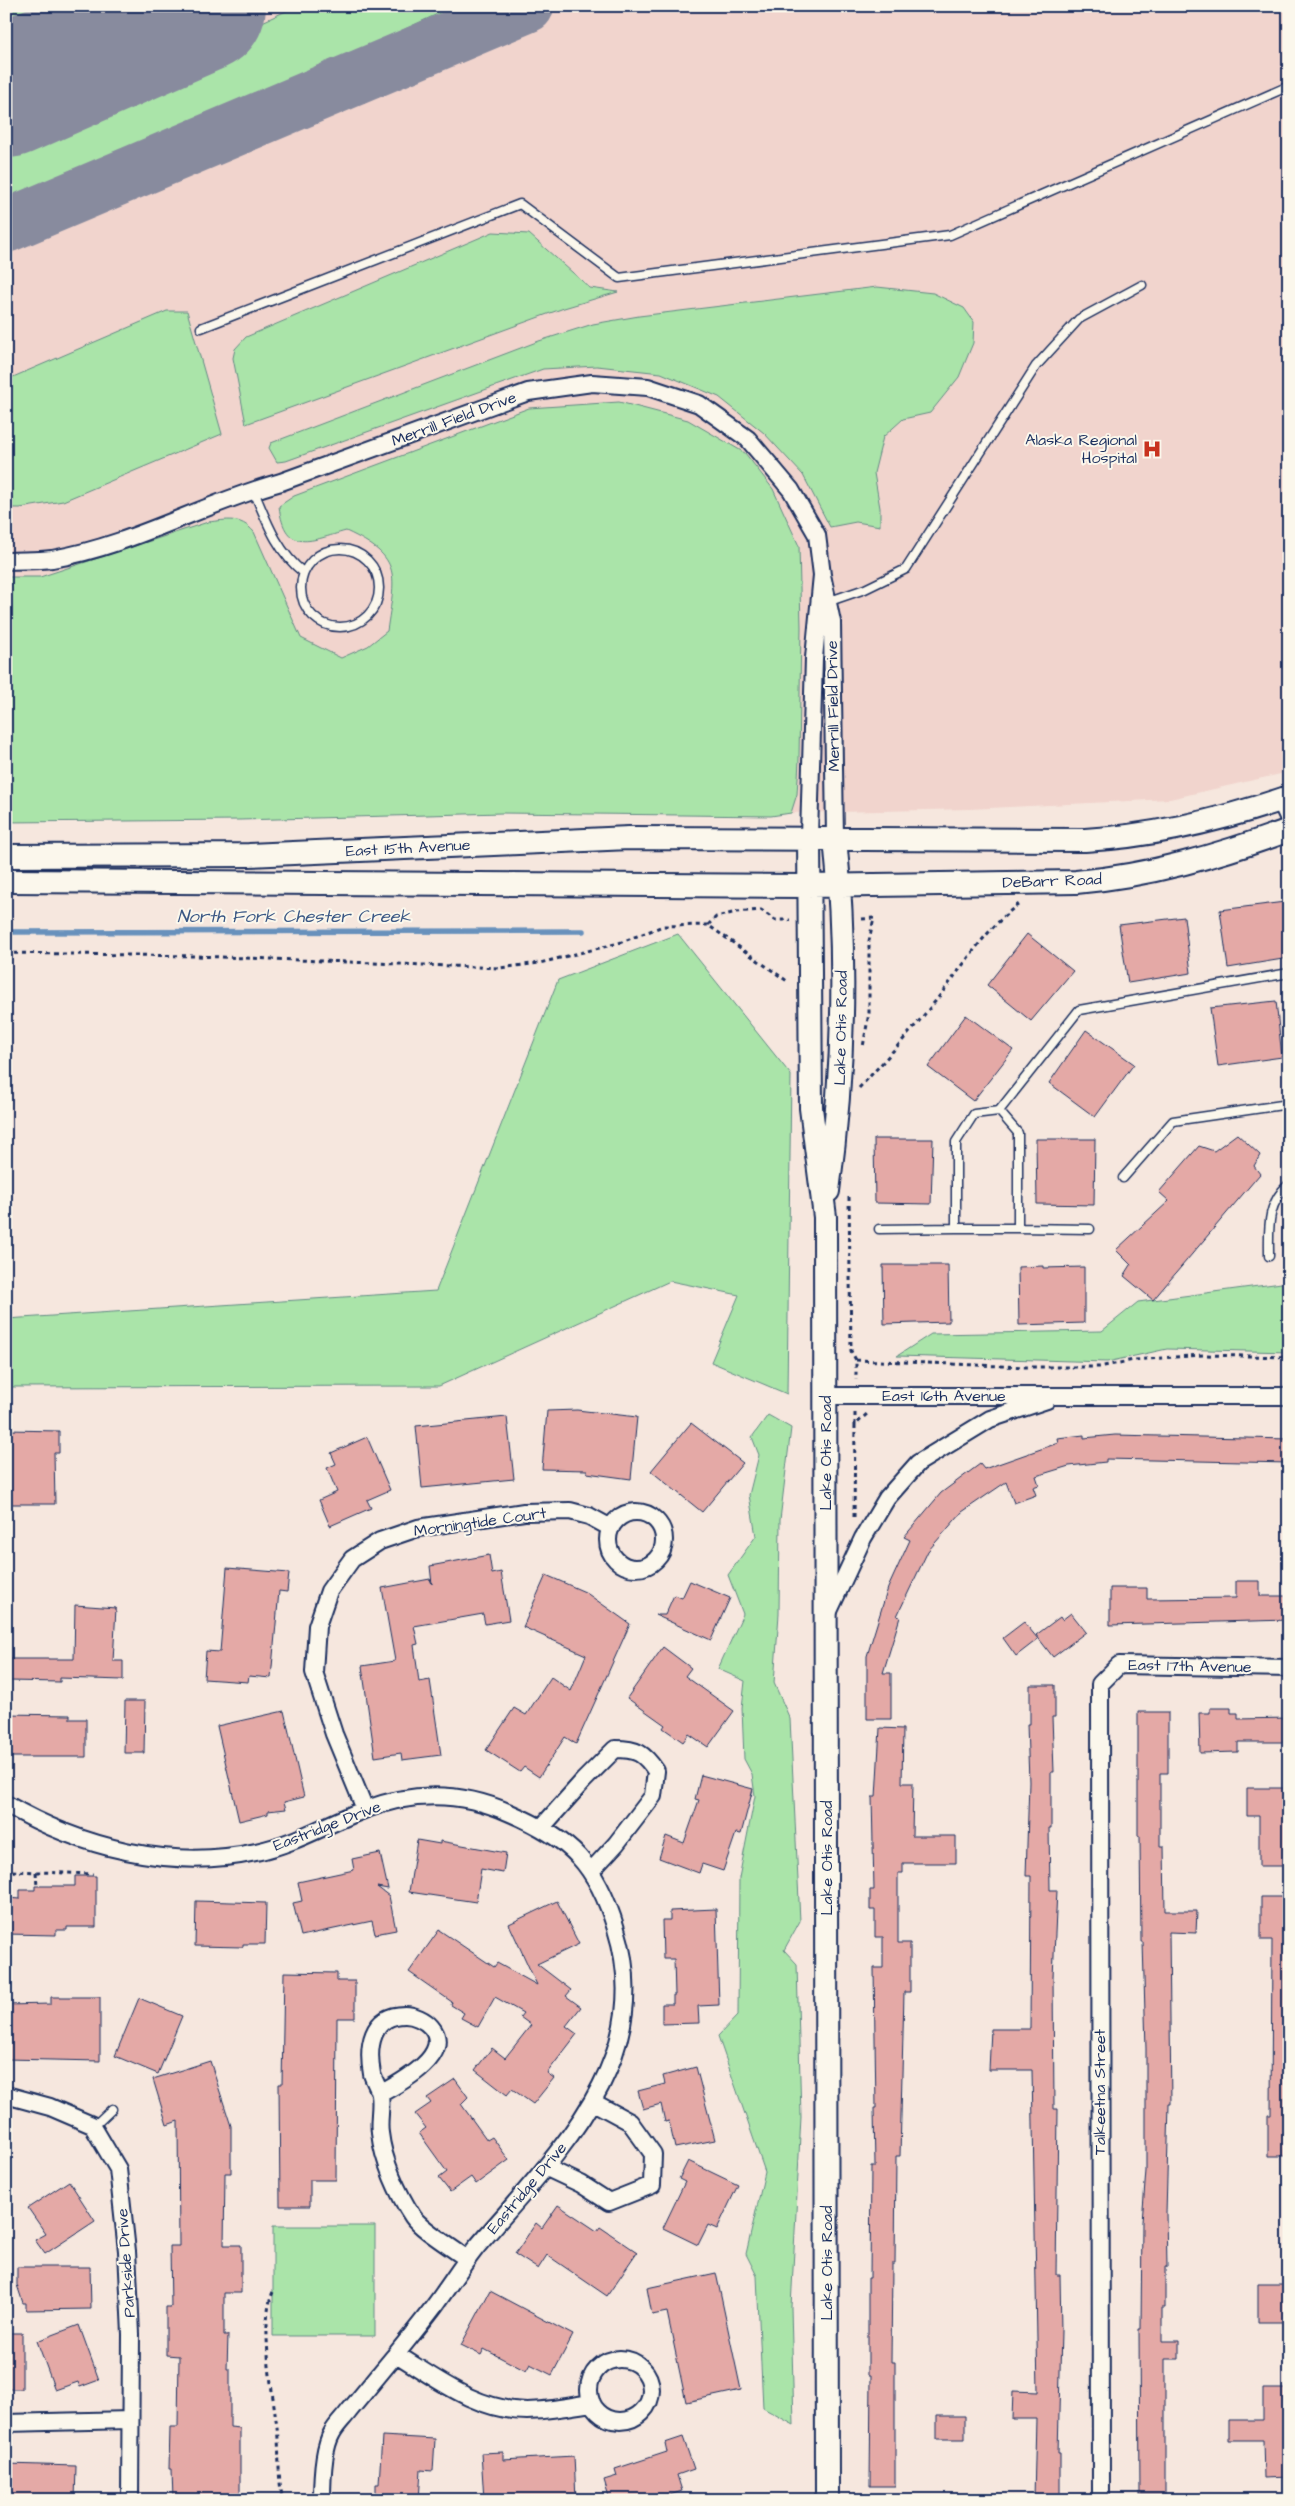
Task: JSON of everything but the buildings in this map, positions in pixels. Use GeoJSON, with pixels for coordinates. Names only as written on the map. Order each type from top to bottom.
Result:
{"type":"FeatureCollection","features":[{"type":"Feature","properties":{"kind":"main road"},"geometry":{"type":"LineString","coordinates":[[809,837],[966,840],[1121,838],[1212,822],[1286,806]]}},
{"type":"Feature","properties":{"kind":"main road","name":"DeBarr Road"},"geometry":{"type":"LineString","coordinates":[[807,886],[1076,882],[1117,879],[1215,854],[1289,830]]}},
{"type":"Feature","properties":{"kind":"main road","name":"East 15th Avenue"},"geometry":{"type":"LineString","coordinates":[[6,856],[249,855],[629,838],[809,837]]}},
{"type":"Feature","properties":{"kind":"main road","name":"Lake Otis Road"},"geometry":{"type":"LineString","coordinates":[[809,837],[807,886],[811,1108],[825,1217],[827,2500]]}},
{"type":"Feature","properties":{"kind":"main road","name":"Lake Otis Road"},"geometry":{"type":"LineString","coordinates":[[825,1217],[838,1110],[842,1048],[840,886],[835,838]]}},
{"type":"Feature","properties":{"kind":"main road","name":"East 15th Avenue"},"geometry":{"type":"LineString","coordinates":[[6,881],[807,886]]}},
{"type":"Feature","properties":{"kind":"street","name":"Merrill Field Drive"},"geometry":{"type":"LineString","coordinates":[[6,561],[52,559],[102,547],[253,489],[281,482],[528,392],[592,383],[648,387],[699,404],[748,438],[792,490],[817,535],[822,575],[832,622],[835,838]]}},
{"type":"Feature","properties":{"kind":"street","name":"Merrill Field Drive"},"geometry":{"type":"LineString","coordinates":[[809,837],[814,658],[822,575]]}},
{"type":"Feature","properties":{"kind":"street","name":"East 16th Avenue"},"geometry":{"type":"LineString","coordinates":[[826,1616],[863,1538],[887,1498],[918,1463],[990,1418],[1061,1395]]}},
{"type":"Feature","properties":{"kind":"street","name":"East 16th Avenue"},"geometry":{"type":"LineString","coordinates":[[826,1396],[1289,1396]]}},
{"type":"Feature","properties":{"kind":"street","name":"Morningtide Court"},"geometry":{"type":"LineString","coordinates":[[365,1809],[334,1734],[314,1672],[317,1626],[329,1592],[352,1559],[380,1540],[418,1528],[524,1512],[570,1511],[589,1516],[611,1528]]}},
{"type":"Feature","properties":{"kind":"street","name":"East 17th Avenue"},"geometry":{"type":"LineString","coordinates":[[1100,1684],[1119,1665],[1289,1668]]}},
{"type":"Feature","properties":{"kind":"street","name":"Talkeetna Street"},"geometry":{"type":"LineString","coordinates":[[1100,1684],[1101,2500]]}},
{"type":"Feature","properties":{"kind":"street"},"geometry":{"type":"LineString","coordinates":[[542,1827],[583,1781],[616,1749],[632,1749],[648,1758],[656,1771],[653,1796],[616,1844],[592,1870]]}},
{"type":"Feature","properties":{"kind":"street","name":"Eastridge Drive"},"geometry":{"type":"LineString","coordinates":[[6,1804],[65,1834],[109,1847],[147,1855],[198,1858],[255,1852],[306,1837],[365,1809],[413,1796],[456,1797],[490,1804],[542,1827],[569,1846],[592,1870],[608,1903],[623,1949],[627,1990],[624,2021],[616,2052],[593,2102],[547,2168],[467,2259],[435,2305],[331,2434],[322,2480],[322,2500]]}},
{"type":"Feature","properties":{"kind":"street"},"geometry":{"type":"LineString","coordinates":[[380,2094],[420,2070],[431,2057],[436,2044],[436,2036],[433,2028],[425,2022],[410,2015],[393,2015],[379,2024],[372,2037],[370,2054],[372,2075],[380,2094],[380,2133],[397,2185],[414,2219],[467,2259]]}},
{"type":"Feature","properties":{"kind":"street"},"geometry":{"type":"LineString","coordinates":[[6,2095],[50,2107],[93,2127]]}},
{"type":"Feature","properties":{"kind":"street"},"geometry":{"type":"LineString","coordinates":[[547,2168],[581,2184],[609,2202],[652,2185],[653,2154],[648,2146],[630,2122],[593,2102]]}},
{"type":"Feature","properties":{"kind":"street","name":"Parkside Drive"},"geometry":{"type":"LineString","coordinates":[[93,2127],[118,2169],[127,2251],[131,2334],[130,2500]]}},
{"type":"Feature","properties":{"kind":"street"},"geometry":{"type":"LineString","coordinates":[[396,2354],[466,2397],[495,2407],[528,2411],[592,2403]]}},
{"type":"Feature","properties":{"kind":"street"},"geometry":{"type":"LineString","coordinates":[[6,2423],[130,2420]]}},
{"type":"Feature","properties":{"kind":"lane"},"geometry":{"type":"LineString","coordinates":[[201,328],[520,204],[619,278],[950,235],[1289,86]]}},
{"type":"Feature","properties":{"kind":"lane"},"geometry":{"type":"LineString","coordinates":[[828,602],[865,589],[906,568],[1036,366],[1079,319],[1142,285]]}},
{"type":"Feature","properties":{"kind":"lane"},"geometry":{"type":"LineString","coordinates":[[253,489],[278,543],[292,562],[304,572]]}},
{"type":"Feature","properties":{"kind":"lane"},"geometry":{"type":"LineString","coordinates":[[338,549],[358,553],[369,561],[378,578],[379,592],[375,605],[368,616],[356,624],[344,627],[326,624],[311,614],[304,603],[301,585],[304,572],[315,558],[325,552],[338,549]]}},
{"type":"Feature","properties":{"kind":"lane"},"geometry":{"type":"LineString","coordinates":[[956,1228],[956,1142],[974,1114],[999,1111],[1079,1010],[1289,974]]}},
{"type":"Feature","properties":{"kind":"lane"},"geometry":{"type":"LineString","coordinates":[[1122,1178],[1173,1121],[1289,1104]]}},
{"type":"Feature","properties":{"kind":"lane"},"geometry":{"type":"LineString","coordinates":[[999,1111],[1018,1133],[1018,1228]]}},
{"type":"Feature","properties":{"kind":"lane"},"geometry":{"type":"LineString","coordinates":[[1270,1256],[1270,1213],[1289,1184]]}},
{"type":"Feature","properties":{"kind":"lane"},"geometry":{"type":"LineString","coordinates":[[879,1229],[1090,1229]]}},
{"type":"Feature","properties":{"kind":"lane"},"geometry":{"type":"LineString","coordinates":[[93,2127],[112,2109]]}},
{"type":"Feature","properties":{"kind":"path"},"geometry":{"type":"LineString","coordinates":[[1284,350],[1289,346]]}},
{"type":"Feature","properties":{"kind":"path"},"geometry":{"type":"LineString","coordinates":[[858,1082],[857,1090],[897,1049],[944,990],[981,939],[1002,916],[1021,903]]}},
{"type":"Feature","properties":{"kind":"path"},"geometry":{"type":"LineString","coordinates":[[708,925],[716,918],[736,912],[761,910],[775,920]]}},
{"type":"Feature","properties":{"kind":"path"},"geometry":{"type":"LineString","coordinates":[[862,1056],[869,1013],[869,941],[874,918]]}},
{"type":"Feature","properties":{"kind":"path"},"geometry":{"type":"LineString","coordinates":[[6,953],[196,956],[500,968],[540,963],[620,943],[664,926],[708,925],[788,981]]}},
{"type":"Feature","properties":{"kind":"path"},"geometry":{"type":"LineString","coordinates":[[849,1188],[851,1351],[856,1360],[854,1526],[863,1538]]}},
{"type":"Feature","properties":{"kind":"path"},"geometry":{"type":"LineString","coordinates":[[856,1360],[1024,1367],[1099,1367],[1134,1360],[1203,1355],[1289,1357]]}},
{"type":"Feature","properties":{"kind":"path"},"geometry":{"type":"LineString","coordinates":[[855,1425],[869,1412]]}},
{"type":"Feature","properties":{"kind":"path"},"geometry":{"type":"LineString","coordinates":[[6,1876],[12,1871],[93,1874]]}},
{"type":"Feature","properties":{"kind":"path"},"geometry":{"type":"LineString","coordinates":[[36,1872],[37,1886]]}},
{"type":"Feature","properties":{"kind":"path"},"geometry":{"type":"LineString","coordinates":[[273,2292],[268,2303],[269,2359],[277,2430],[278,2482],[283,2500]]}},
{"type":"Feature","properties":{"kind":"shaded area"},"geometry":{"type":"Polygon","coordinates":[[[6,6],[1289,6],[1289,772],[1170,799],[970,809],[791,813],[771,816],[502,813],[240,820],[6,822],[6,6]]]}},
{"type":"Feature","properties":{"kind":"green space"},"geometry":{"type":"Polygon","coordinates":[[[6,6],[84,6],[6,41],[6,6]]]}},
{"type":"Feature","properties":{"kind":"green space"},"geometry":{"type":"Polygon","coordinates":[[[297,6],[455,6],[6,212],[6,140],[297,6]]]}},
{"type":"Feature","properties":{"kind":"green space"},"geometry":{"type":"Polygon","coordinates":[[[493,232],[529,234],[590,288],[618,292],[564,308],[246,424],[233,358],[235,349],[246,337],[493,232]]]}},
{"type":"Feature","properties":{"kind":"green space"},"geometry":{"type":"Polygon","coordinates":[[[877,287],[933,293],[964,308],[974,322],[973,343],[959,377],[930,413],[903,419],[883,437],[874,473],[880,508],[880,526],[856,522],[830,527],[803,475],[764,433],[719,397],[661,373],[597,366],[543,369],[286,461],[277,462],[269,448],[271,443],[539,341],[593,324],[639,316],[877,287]]]}},
{"type":"Feature","properties":{"kind":"green space"},"geometry":{"type":"Polygon","coordinates":[[[167,311],[187,311],[222,434],[63,501],[20,508],[6,508],[6,380],[167,311]]]}},
{"type":"Feature","properties":{"kind":"green space"},"geometry":{"type":"Polygon","coordinates":[[[619,402],[688,420],[745,453],[773,489],[799,546],[801,627],[799,761],[797,794],[791,813],[771,816],[502,813],[240,820],[6,822],[6,577],[40,577],[208,522],[238,521],[244,523],[254,532],[301,638],[341,658],[368,646],[387,631],[393,582],[387,560],[378,550],[346,531],[311,540],[302,541],[294,538],[287,532],[282,522],[279,506],[294,496],[529,408],[619,402]]]}},
{"type":"Feature","properties":{"kind":"green space"},"geometry":{"type":"Polygon","coordinates":[[[678,934],[791,1075],[787,1394],[711,1362],[739,1295],[670,1281],[439,1386],[6,1387],[6,1319],[436,1291],[558,980],[678,934]]]}},
{"type":"Feature","properties":{"kind":"green space"},"geometry":{"type":"Polygon","coordinates":[[[1289,1282],[1289,1352],[1167,1349],[1107,1362],[897,1356],[931,1334],[1102,1331],[1138,1302],[1289,1282]]]}},
{"type":"Feature","properties":{"kind":"green space"},"geometry":{"type":"Polygon","coordinates":[[[768,1415],[791,1428],[780,1520],[779,1614],[774,1683],[790,1719],[800,1921],[784,1950],[797,1964],[801,2117],[791,2307],[794,2425],[763,2408],[757,2276],[746,2254],[765,2172],[718,2036],[738,2015],[739,1878],[755,1796],[752,1774],[744,1759],[742,1708],[745,1681],[718,1669],[743,1614],[728,1575],[756,1536],[749,1495],[759,1455],[752,1437],[768,1415]]]}},
{"type":"Feature","properties":{"kind":"green space"},"geometry":{"type":"Polygon","coordinates":[[[273,2226],[375,2226],[375,2336],[273,2336],[273,2226]]]}},
{"type":"Feature","properties":{"kind":"waterway","name":"North Fork Chester Creek"},"geometry":{"type":"LineString","coordinates":[[6,932],[583,931]]}},
{"type":"Feature","properties":{"kind":"taxiway"},"geometry":{"type":"LineString","coordinates":[[6,226],[527,6]]}},
{"type":"Feature","properties":{"kind":"runway"},"geometry":{"type":"LineString","coordinates":[[6,91],[199,6]]}},
{"type":"Feature","properties":{"kind":"place","name":"Alaska Regional Hospital"},"geometry":{"type":"Point","coordinates":[1152,449]}}]}
